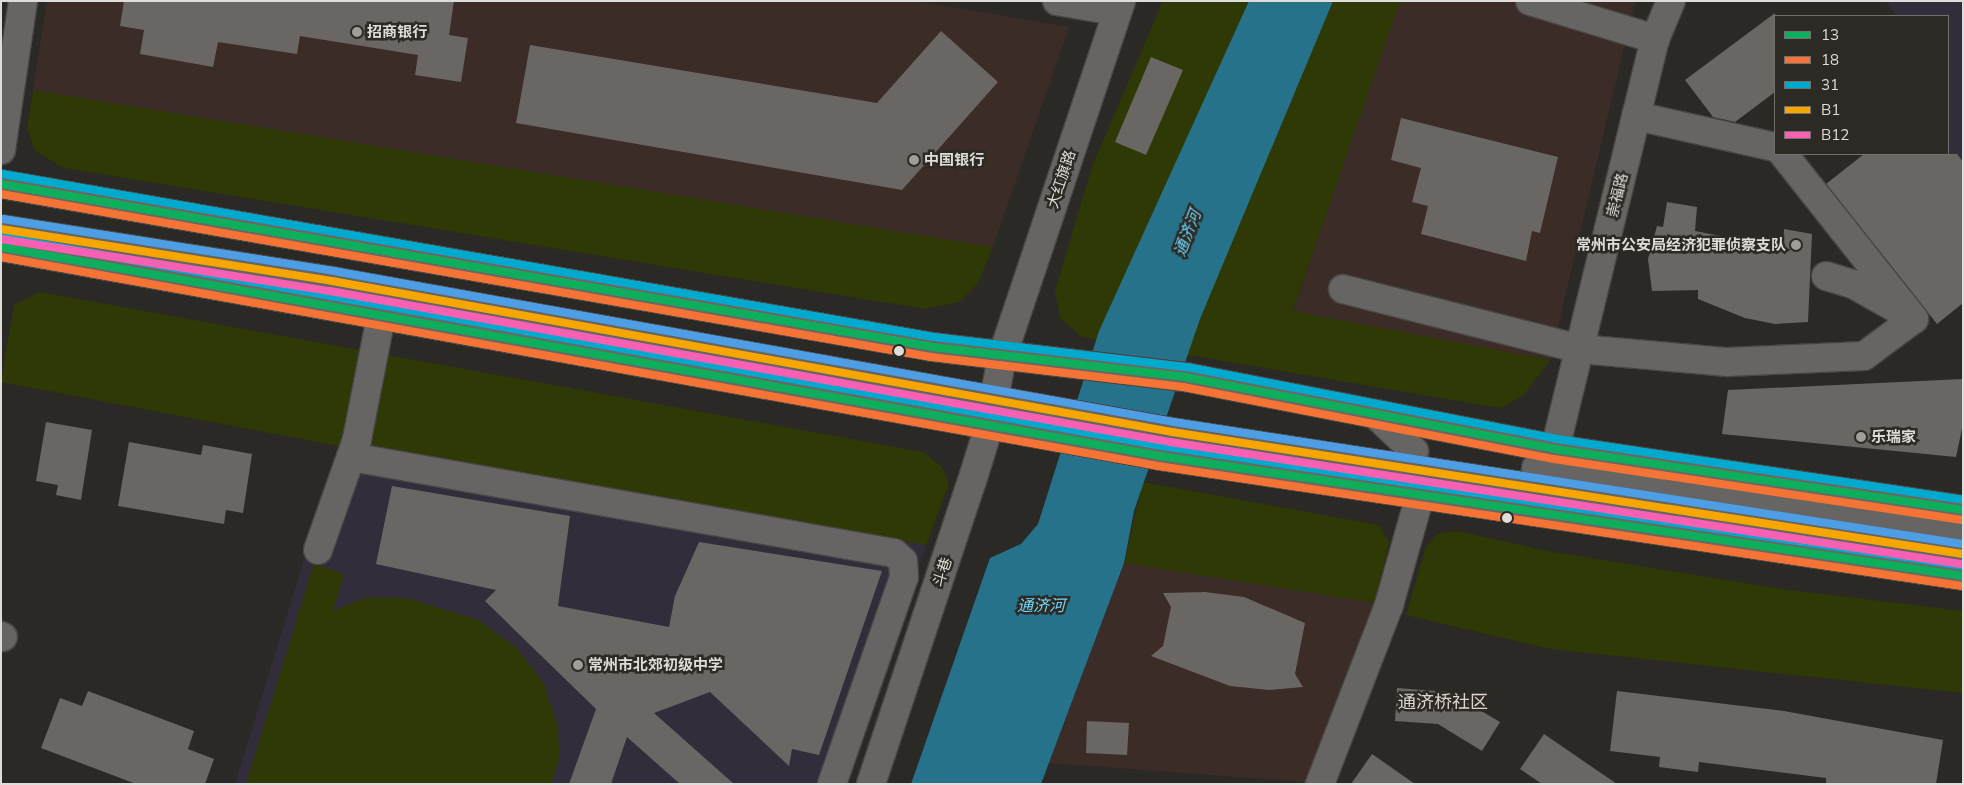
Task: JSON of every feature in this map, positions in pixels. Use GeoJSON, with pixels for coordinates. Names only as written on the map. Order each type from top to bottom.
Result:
{"type":"FeatureCollection","features":[{"type":"Feature","properties":{"kind":"main road"},"geometry":{"type":"LineString","coordinates":[[1,184],[1002,356],[1185,377],[1555,449],[1963,510]]}},
{"type":"Feature","properties":{"kind":"main road"},"geometry":{"type":"LineString","coordinates":[[1,247],[381,317],[992,405],[1060,439],[1160,456],[1421,492],[1493,507],[1963,576]]}},
{"type":"Feature","properties":{"kind":"street"},"geometry":{"type":"LineString","coordinates":[[1,150],[23,1]]}},
{"type":"Feature","properties":{"kind":"street"},"geometry":{"type":"LineString","coordinates":[[1057,1],[1119,6]]}},
{"type":"Feature","properties":{"kind":"street"},"geometry":{"type":"LineString","coordinates":[[1530,1],[1655,39]]}},
{"type":"Feature","properties":{"kind":"street","name":"崇福路"},"geometry":{"type":"LineString","coordinates":[[1555,449],[1655,39],[1672,1]]}},
{"type":"Feature","properties":{"kind":"street","name":"大红旗路"},"geometry":{"type":"LineString","coordinates":[[1002,356],[1119,6]]}},
{"type":"Feature","properties":{"kind":"street"},"geometry":{"type":"LineString","coordinates":[[1636,116],[1774,147]]}},
{"type":"Feature","properties":{"kind":"street"},"geometry":{"type":"LineString","coordinates":[[1784,155],[1914,319]]}},
{"type":"Feature","properties":{"kind":"street"},"geometry":{"type":"LineString","coordinates":[[1,212],[992,405]]}},
{"type":"Feature","properties":{"kind":"street"},"geometry":{"type":"LineString","coordinates":[[1,229],[332,281],[992,405],[1050,403],[1963,554]]}},
{"type":"Feature","properties":{"kind":"street"},"geometry":{"type":"LineString","coordinates":[[1826,276],[1853,284],[1914,319]]}},
{"type":"Feature","properties":{"kind":"street"},"geometry":{"type":"LineString","coordinates":[[1343,289],[1580,349],[1727,362],[1864,356],[1914,319]]}},
{"type":"Feature","properties":{"kind":"street"},"geometry":{"type":"LineString","coordinates":[[318,550],[351,456],[381,317]]}},
{"type":"Feature","properties":{"kind":"street","name":"斗巷"},"geometry":{"type":"LineString","coordinates":[[871,784],[992,405],[1002,356]]}},
{"type":"Feature","properties":{"kind":"street"},"geometry":{"type":"LineString","coordinates":[[1375,414],[1414,450]]}},
{"type":"Feature","properties":{"kind":"street"},"geometry":{"type":"LineString","coordinates":[[1175,424],[1414,450],[1963,529]]}},
{"type":"Feature","properties":{"kind":"street"},"geometry":{"type":"LineString","coordinates":[[351,456],[894,553],[903,561],[904,577],[832,784]]}},
{"type":"Feature","properties":{"kind":"street"},"geometry":{"type":"LineString","coordinates":[[1320,784],[1389,605],[1421,492]]}},
{"type":"Feature","properties":{"kind":"shaded area"},"geometry":{"type":"Polygon","coordinates":[[[47,1],[917,1],[1069,27],[993,247],[33,90],[47,1]]]}},
{"type":"Feature","properties":{"kind":"shaded area"},"geometry":{"type":"Polygon","coordinates":[[[1400,1],[1635,1],[1550,360],[1293,312],[1400,1]]]}},
{"type":"Feature","properties":{"kind":"shaded area"},"geometry":{"type":"Polygon","coordinates":[[[1885,1],[1963,1],[1963,213],[1918,155],[1949,155],[1949,15],[1896,15],[1885,1]]]}},
{"type":"Feature","properties":{"kind":"shaded area","name":"常州市北郊初级中学"},"geometry":{"type":"Polygon","coordinates":[[[339,446],[926,545],[842,784],[235,784],[339,446]]]}},
{"type":"Feature","properties":{"kind":"shaded area"},"geometry":{"type":"Polygon","coordinates":[[[1124,563],[1375,603],[1306,782],[1049,763],[1124,563]]]}},
{"type":"Feature","properties":{"kind":"green space"},"geometry":{"type":"Polygon","coordinates":[[[1163,1],[1400,1],[1293,311],[1550,360],[1523,396],[1500,408],[1082,337],[1060,318],[1055,291],[1092,167],[1163,1]]]}},
{"type":"Feature","properties":{"kind":"green space"},"geometry":{"type":"Polygon","coordinates":[[[33,90],[993,247],[978,283],[959,302],[925,309],[64,168],[35,151],[27,127],[33,90]]]}},
{"type":"Feature","properties":{"kind":"green space"},"geometry":{"type":"Polygon","coordinates":[[[40,292],[923,452],[942,467],[949,484],[926,545],[339,446],[1,382],[14,305],[40,292]]]}},
{"type":"Feature","properties":{"kind":"green space"},"geometry":{"type":"Polygon","coordinates":[[[1143,482],[1379,525],[1389,542],[1375,603],[1124,563],[1143,482]]]}},
{"type":"Feature","properties":{"kind":"green space"},"geometry":{"type":"Polygon","coordinates":[[[1457,531],[1547,551],[1782,589],[1963,611],[1963,693],[1551,649],[1406,615],[1426,547],[1437,534],[1457,531]]]}},
{"type":"Feature","properties":{"kind":"green space"},"geometry":{"type":"Polygon","coordinates":[[[314,564],[344,574],[333,611],[367,597],[407,598],[478,620],[516,647],[543,682],[557,723],[560,758],[551,784],[246,784],[314,564]]]}},
{"type":"Feature","properties":{"kind":"water","name":"通济河"},"geometry":{"type":"Polygon","coordinates":[[[1249,1],[1333,1],[1200,319],[1134,511],[1124,563],[1041,784],[911,784],[990,558],[1021,544],[1038,524],[1099,331],[1249,1]]]}},
{"type":"Feature","properties":{"kind":"building"},"geometry":{"type":"Polygon","coordinates":[[[124,1],[454,1],[449,35],[468,38],[461,82],[415,75],[418,55],[300,36],[297,54],[218,42],[213,67],[140,54],[144,30],[120,26],[124,1]]]}},
{"type":"Feature","properties":{"kind":"building"},"geometry":{"type":"Polygon","coordinates":[[[1775,13],[1774,93],[1735,122],[1713,117],[1685,80],[1775,13]]]}},
{"type":"Feature","properties":{"kind":"building"},"geometry":{"type":"Polygon","coordinates":[[[941,31],[998,82],[902,190],[516,123],[530,45],[877,103],[941,31]]]}},
{"type":"Feature","properties":{"kind":"building"},"geometry":{"type":"Polygon","coordinates":[[[1151,57],[1183,70],[1146,155],[1115,142],[1151,57]]]}},
{"type":"Feature","properties":{"kind":"building"},"geometry":{"type":"Polygon","coordinates":[[[1401,118],[1558,157],[1540,233],[1532,231],[1526,261],[1421,234],[1428,206],[1412,202],[1421,168],[1391,160],[1401,118]]]}},
{"type":"Feature","properties":{"kind":"building"},"geometry":{"type":"Polygon","coordinates":[[[1957,154],[1963,162],[1963,303],[1937,324],[1826,184],[1863,155],[1957,154]]]}},
{"type":"Feature","properties":{"kind":"building"},"geometry":{"type":"Polygon","coordinates":[[[1667,202],[1697,207],[1695,231],[1783,248],[1784,229],[1812,234],[1808,322],[1775,324],[1745,318],[1698,299],[1698,290],[1652,291],[1648,259],[1657,226],[1663,227],[1667,202]]]}},
{"type":"Feature","properties":{"kind":"building"},"geometry":{"type":"Polygon","coordinates":[[[1963,379],[1963,424],[1956,457],[1722,434],[1728,390],[1963,379]]]}},
{"type":"Feature","properties":{"kind":"building"},"geometry":{"type":"Polygon","coordinates":[[[46,422],[92,430],[81,500],[56,495],[58,485],[36,481],[46,422]]]}},
{"type":"Feature","properties":{"kind":"building"},"geometry":{"type":"Polygon","coordinates":[[[129,442],[201,455],[203,445],[252,454],[243,513],[226,510],[224,524],[118,506],[129,442]]]}},
{"type":"Feature","properties":{"kind":"building"},"geometry":{"type":"Polygon","coordinates":[[[392,486],[570,516],[558,606],[669,627],[675,596],[699,542],[882,571],[819,755],[792,749],[789,766],[710,692],[654,713],[734,784],[680,784],[627,737],[611,784],[569,784],[596,709],[485,601],[496,590],[376,564],[392,486]]]}},
{"type":"Feature","properties":{"kind":"building"},"geometry":{"type":"Polygon","coordinates":[[[1205,592],[1244,597],[1305,623],[1295,674],[1303,687],[1269,690],[1230,686],[1151,656],[1163,646],[1171,607],[1163,593],[1205,592]]]}},
{"type":"Feature","properties":{"kind":"building"},"geometry":{"type":"Polygon","coordinates":[[[1397,688],[1449,692],[1500,722],[1482,751],[1438,724],[1395,721],[1397,688]]]}},
{"type":"Feature","properties":{"kind":"building"},"geometry":{"type":"Polygon","coordinates":[[[88,691],[194,731],[188,749],[214,759],[205,784],[136,784],[41,748],[60,698],[82,706],[88,691]]]}},
{"type":"Feature","properties":{"kind":"building"},"geometry":{"type":"Polygon","coordinates":[[[1617,691],[1784,711],[1943,740],[1936,784],[1826,784],[1826,778],[1699,762],[1698,772],[1659,767],[1660,757],[1610,751],[1617,691]]]}},
{"type":"Feature","properties":{"kind":"building"},"geometry":{"type":"Polygon","coordinates":[[[1087,721],[1129,723],[1127,755],[1086,753],[1087,721]]]}},
{"type":"Feature","properties":{"kind":"building"},"geometry":{"type":"Polygon","coordinates":[[[1544,734],[1617,784],[1542,784],[1520,769],[1544,734]]]}},
{"type":"Feature","properties":{"kind":"building"},"geometry":{"type":"Polygon","coordinates":[[[1372,754],[1415,784],[1351,784],[1372,754]]]}},
{"type":"Feature","properties":{"kind":"transit line","name":"31"},"geometry":{"type":"LineString","coordinates":[[3,174],[934,337],[1187,367],[1557,439],[1963,500]]}},
{"type":"Feature","properties":{"kind":"transit line","name":"13"},"geometry":{"type":"LineString","coordinates":[[1,184],[933,347],[1185,377],[1555,449],[1963,510]]}},
{"type":"Feature","properties":{"kind":"transit line","name":"18"},"geometry":{"type":"LineString","coordinates":[[1,194],[931,357],[1183,387],[1554,459],[1962,520]]}},
{"type":"Feature","properties":{"kind":"transit line"},"geometry":{"type":"LineString","coordinates":[[3,219],[334,271],[1174,422],[1963,544]]}},
{"type":"Feature","properties":{"kind":"transit line","name":"B1"},"geometry":{"type":"LineString","coordinates":[[1,229],[332,281],[1172,432],[1963,554]]}},
{"type":"Feature","properties":{"kind":"transit line","name":"31"},"geometry":{"type":"LineString","coordinates":[[3,237],[1162,446],[1963,566]]}},
{"type":"Feature","properties":{"kind":"transit line","name":"B12"},"geometry":{"type":"LineString","coordinates":[[1,239],[330,291],[1170,442],[1961,564]]}},
{"type":"Feature","properties":{"kind":"transit line","name":"13"},"geometry":{"type":"LineString","coordinates":[[1,247],[1160,456],[1963,576]]}},
{"type":"Feature","properties":{"kind":"transit line","name":"18"},"geometry":{"type":"LineString","coordinates":[[1,257],[1158,466],[1962,586]]}},
{"type":"Feature","properties":{"kind":"place","name":"招商银行"},"geometry":{"type":"Point","coordinates":[357,32]}},
{"type":"Feature","properties":{"kind":"place","name":"中国银行"},"geometry":{"type":"Point","coordinates":[914,160]}},
{"type":"Feature","properties":{"kind":"place","name":"常州市公安局经济犯罪侦察支队"},"geometry":{"type":"Point","coordinates":[1796,245]}},
{"type":"Feature","properties":{"kind":"place","name":"乐瑞家"},"geometry":{"type":"Point","coordinates":[1861,437]}},
{"type":"Feature","properties":{"kind":"place","name":"常州市北郊初级中学"},"geometry":{"type":"Point","coordinates":[578,665]}},
{"type":"Feature","properties":{"kind":"district","name":"通济桥社区"},"geometry":{"type":"Point","coordinates":[1443,702]}}]}
